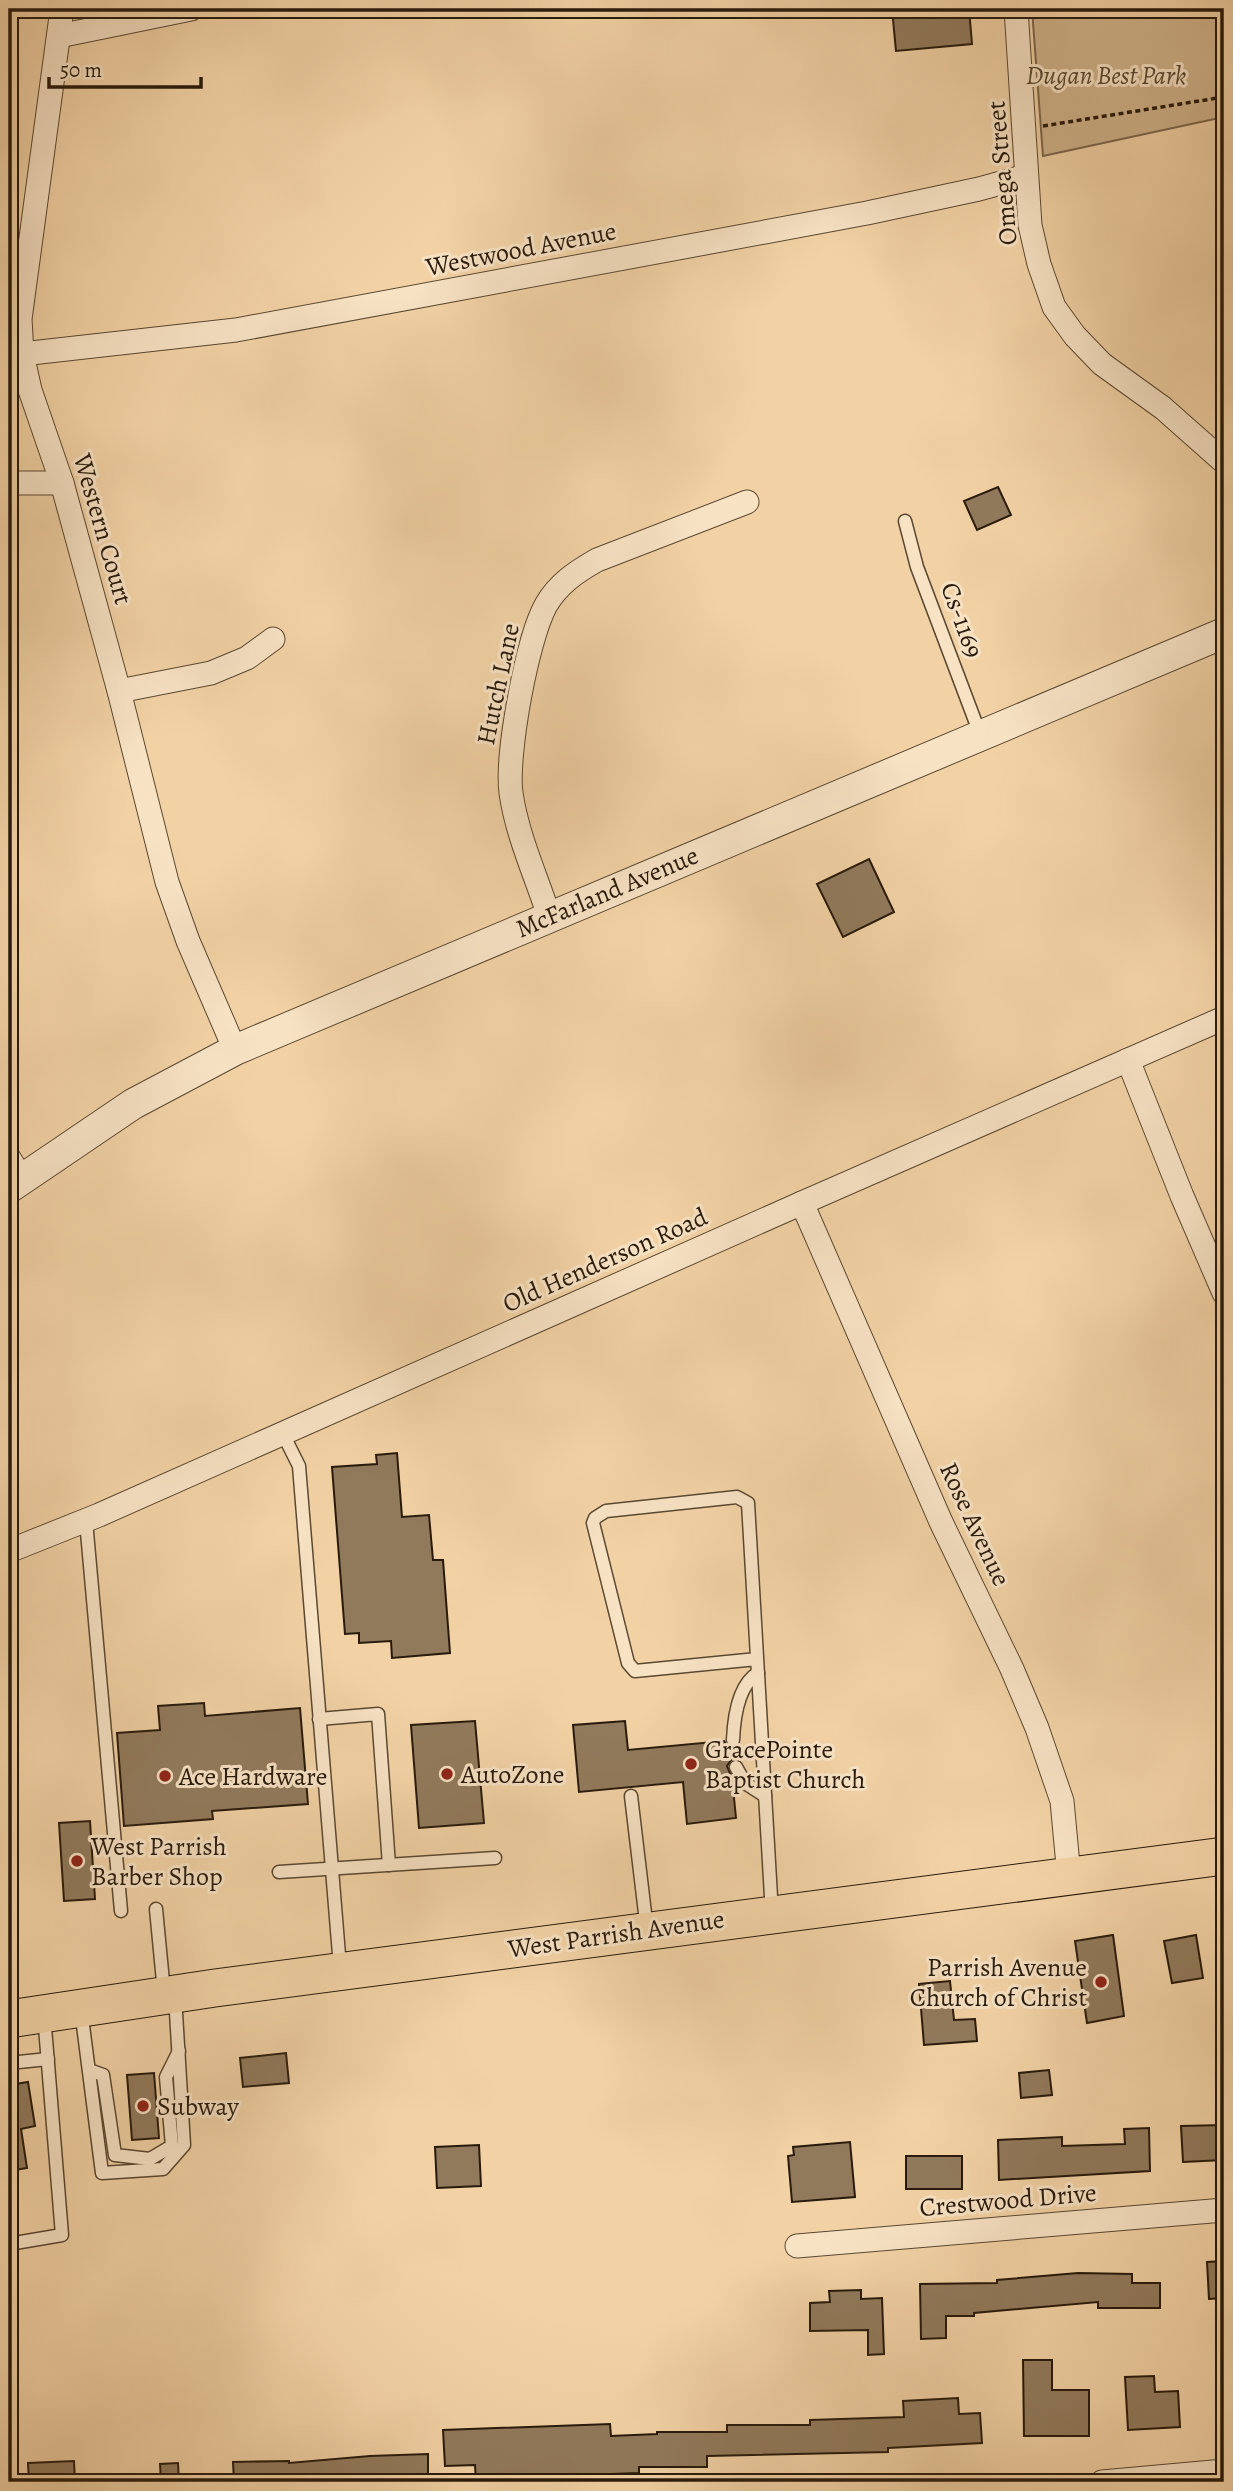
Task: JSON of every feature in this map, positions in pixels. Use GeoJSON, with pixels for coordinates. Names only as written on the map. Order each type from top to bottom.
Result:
{"type":"FeatureCollection","features":[{"type":"Feature","properties":{"kind":"main road","name":"West Parrish Avenue"},"geometry":{"type":"LineString","coordinates":[[26,2017],[647,1930],[1224,1856]]}},
{"type":"Feature","properties":{"kind":"street","name":"Western Court"},"geometry":{"type":"LineString","coordinates":[[62,9],[20,319],[22,354],[30,390],[62,482],[119,691],[167,883],[188,941],[234,1050]]}},
{"type":"Feature","properties":{"kind":"street"},"geometry":{"type":"LineString","coordinates":[[58,36],[191,9]]}},
{"type":"Feature","properties":{"kind":"street","name":"Omega Street"},"geometry":{"type":"LineString","coordinates":[[1016,9],[1030,225],[1039,264],[1054,307],[1075,336],[1101,364],[1163,408],[1224,463]]}},
{"type":"Feature","properties":{"kind":"street","name":"Westwood Avenue"},"geometry":{"type":"LineString","coordinates":[[22,354],[236,330],[867,213],[1026,176]]}},
{"type":"Feature","properties":{"kind":"street"},"geometry":{"type":"LineString","coordinates":[[9,483],[62,482]]}},
{"type":"Feature","properties":{"kind":"street","name":"Hutch Lane"},"geometry":{"type":"LineString","coordinates":[[549,916],[515,816],[510,770],[525,667],[537,624],[546,605],[558,588],[575,572],[597,560],[747,502]]}},
{"type":"Feature","properties":{"kind":"street","name":"McFarland Avenue"},"geometry":{"type":"LineString","coordinates":[[13,1175],[133,1104],[234,1050],[1224,633]]}},
{"type":"Feature","properties":{"kind":"street"},"geometry":{"type":"LineString","coordinates":[[119,691],[211,673],[247,658],[273,639]]}},
{"type":"Feature","properties":{"kind":"street","name":"Old Henderson Road"},"geometry":{"type":"LineString","coordinates":[[9,1551],[86,1521],[1224,1018]]}},
{"type":"Feature","properties":{"kind":"street"},"geometry":{"type":"LineString","coordinates":[[1128,1060],[1224,1293]]}},
{"type":"Feature","properties":{"kind":"street","name":"Rose Avenue"},"geometry":{"type":"LineString","coordinates":[[802,1203],[941,1522],[1012,1668],[1037,1728],[1062,1801],[1069,1876]]}},
{"type":"Feature","properties":{"kind":"street","name":"Crestwood Drive"},"geometry":{"type":"LineString","coordinates":[[797,2246],[1224,2210]]}},
{"type":"Feature","properties":{"kind":"street"},"geometry":{"type":"LineString","coordinates":[[1102,2482],[1224,2471]]}},
{"type":"Feature","properties":{"kind":"lane","name":"Cs-1169"},"geometry":{"type":"LineString","coordinates":[[905,520],[918,567],[980,734]]}},
{"type":"Feature","properties":{"kind":"lane"},"geometry":{"type":"LineString","coordinates":[[283,1434],[299,1466],[340,1972]]}},
{"type":"Feature","properties":{"kind":"lane"},"geometry":{"type":"LineString","coordinates":[[758,1666],[635,1671],[631,1668],[593,1523],[595,1518],[606,1511],[737,1497],[748,1503],[758,1666],[772,1914]]}},
{"type":"Feature","properties":{"kind":"lane"},"geometry":{"type":"LineString","coordinates":[[86,1521],[121,1911]]}},
{"type":"Feature","properties":{"kind":"lane"},"geometry":{"type":"LineString","coordinates":[[733,1740],[744,1686],[758,1666]]}},
{"type":"Feature","properties":{"kind":"lane"},"geometry":{"type":"LineString","coordinates":[[319,1719],[378,1714],[389,1865]]}},
{"type":"Feature","properties":{"kind":"lane"},"geometry":{"type":"LineString","coordinates":[[736,1767],[745,1783],[765,1796]]}},
{"type":"Feature","properties":{"kind":"lane"},"geometry":{"type":"LineString","coordinates":[[631,1796],[647,1930]]}},
{"type":"Feature","properties":{"kind":"lane"},"geometry":{"type":"LineString","coordinates":[[279,1872],[495,1858]]}},
{"type":"Feature","properties":{"kind":"lane"},"geometry":{"type":"LineString","coordinates":[[81,2010],[102,2172],[163,2169],[184,2145],[179,2050],[156,1909]]}},
{"type":"Feature","properties":{"kind":"lane"},"geometry":{"type":"LineString","coordinates":[[9,2244],[62,2235],[48,2059],[26,2017]]}},
{"type":"Feature","properties":{"kind":"lane"},"geometry":{"type":"LineString","coordinates":[[89,2070],[103,2075],[114,2155],[150,2159],[172,2146],[166,2077],[179,2050]]}},
{"type":"Feature","properties":{"kind":"lane"},"geometry":{"type":"LineString","coordinates":[[9,2063],[48,2059]]}},
{"type":"Feature","properties":{"kind":"path"},"geometry":{"type":"LineString","coordinates":[[1044,126],[1224,97]]}},
{"type":"Feature","properties":{"kind":"green space","name":"Dugan Best Park"},"geometry":{"type":"Polygon","coordinates":[[[1032,9],[1224,9],[1224,117],[1043,156],[1032,9]]]}},
{"type":"Feature","properties":{"kind":"building"},"geometry":{"type":"Polygon","coordinates":[[[892,9],[969,9],[972,44],[896,51],[892,9]]]}},
{"type":"Feature","properties":{"kind":"building"},"geometry":{"type":"Polygon","coordinates":[[[998,487],[1011,515],[977,530],[964,501],[998,487]]]}},
{"type":"Feature","properties":{"kind":"building"},"geometry":{"type":"Polygon","coordinates":[[[869,859],[894,912],[843,937],[817,884],[869,859]]]}},
{"type":"Feature","properties":{"kind":"building"},"geometry":{"type":"Polygon","coordinates":[[[397,1453],[402,1517],[429,1515],[433,1560],[443,1560],[450,1653],[392,1658],[391,1641],[359,1643],[359,1633],[345,1634],[332,1467],[377,1464],[376,1455],[397,1453]]]}},
{"type":"Feature","properties":{"kind":"building"},"geometry":{"type":"Polygon","coordinates":[[[204,1703],[205,1716],[300,1708],[308,1804],[212,1811],[213,1819],[124,1826],[117,1733],[160,1730],[158,1706],[204,1703]]]}},
{"type":"Feature","properties":{"kind":"building","name":"AutoZone"},"geometry":{"type":"Polygon","coordinates":[[[475,1721],[484,1823],[419,1828],[411,1725],[475,1721]]]}},
{"type":"Feature","properties":{"kind":"building"},"geometry":{"type":"Polygon","coordinates":[[[625,1721],[628,1750],[724,1741],[729,1748],[739,1746],[740,1759],[732,1759],[727,1766],[732,1778],[736,1818],[687,1824],[683,1782],[579,1792],[573,1725],[625,1721]]]}},
{"type":"Feature","properties":{"kind":"building","name":"West Parrish Barber Shop"},"geometry":{"type":"Polygon","coordinates":[[[90,1821],[95,1899],[64,1901],[59,1823],[90,1821]]]}},
{"type":"Feature","properties":{"kind":"building"},"geometry":{"type":"Polygon","coordinates":[[[1113,1935],[1124,2016],[1087,2023],[1075,1941],[1113,1935]]]}},
{"type":"Feature","properties":{"kind":"building"},"geometry":{"type":"Polygon","coordinates":[[[1196,1935],[1203,1978],[1172,1983],[1164,1941],[1196,1935]]]}},
{"type":"Feature","properties":{"kind":"building"},"geometry":{"type":"Polygon","coordinates":[[[950,1981],[954,2020],[975,2019],[977,2041],[924,2045],[919,1984],[950,1981]]]}},
{"type":"Feature","properties":{"kind":"building"},"geometry":{"type":"Polygon","coordinates":[[[286,2053],[289,2083],[243,2087],[240,2058],[286,2053]]]}},
{"type":"Feature","properties":{"kind":"building"},"geometry":{"type":"Polygon","coordinates":[[[1049,2070],[1052,2095],[1021,2098],[1019,2073],[1049,2070]]]}},
{"type":"Feature","properties":{"kind":"building","name":"Subway"},"geometry":{"type":"Polygon","coordinates":[[[154,2073],[159,2138],[132,2140],[127,2075],[154,2073]]]}},
{"type":"Feature","properties":{"kind":"building"},"geometry":{"type":"Polygon","coordinates":[[[28,2082],[35,2126],[21,2129],[27,2168],[9,2171],[9,2085],[28,2082]]]}},
{"type":"Feature","properties":{"kind":"building"},"geometry":{"type":"Polygon","coordinates":[[[1224,2125],[1224,2160],[1183,2162],[1181,2126],[1224,2125]]]}},
{"type":"Feature","properties":{"kind":"building"},"geometry":{"type":"Polygon","coordinates":[[[1149,2128],[1150,2171],[999,2180],[998,2140],[1062,2137],[1062,2146],[1125,2144],[1124,2129],[1149,2128]]]}},
{"type":"Feature","properties":{"kind":"building"},"geometry":{"type":"Polygon","coordinates":[[[850,2142],[855,2197],[792,2202],[788,2156],[794,2155],[793,2147],[850,2142]]]}},
{"type":"Feature","properties":{"kind":"building"},"geometry":{"type":"Polygon","coordinates":[[[479,2145],[481,2186],[437,2188],[435,2147],[479,2145]]]}},
{"type":"Feature","properties":{"kind":"building"},"geometry":{"type":"Polygon","coordinates":[[[906,2156],[962,2156],[962,2189],[906,2189],[906,2156]]]}},
{"type":"Feature","properties":{"kind":"building"},"geometry":{"type":"Polygon","coordinates":[[[1224,2261],[1224,2298],[1209,2299],[1207,2262],[1224,2261]]]}},
{"type":"Feature","properties":{"kind":"building"},"geometry":{"type":"Polygon","coordinates":[[[1078,2273],[1132,2274],[1132,2283],[1160,2283],[1160,2308],[1098,2308],[1098,2302],[974,2313],[974,2316],[946,2316],[946,2338],[921,2339],[920,2284],[997,2283],[997,2280],[1078,2273]]]}},
{"type":"Feature","properties":{"kind":"building"},"geometry":{"type":"Polygon","coordinates":[[[861,2290],[861,2299],[882,2298],[884,2354],[868,2355],[868,2330],[810,2331],[810,2303],[830,2302],[829,2291],[861,2290]]]}},
{"type":"Feature","properties":{"kind":"building"},"geometry":{"type":"Polygon","coordinates":[[[1023,2360],[1052,2360],[1052,2390],[1089,2390],[1089,2436],[1024,2436],[1023,2360]]]}},
{"type":"Feature","properties":{"kind":"building"},"geometry":{"type":"Polygon","coordinates":[[[1154,2376],[1155,2392],[1178,2391],[1180,2427],[1128,2430],[1125,2377],[1154,2376]]]}},
{"type":"Feature","properties":{"kind":"building"},"geometry":{"type":"Polygon","coordinates":[[[958,2398],[959,2414],[980,2413],[982,2443],[888,2448],[888,2452],[707,2456],[707,2467],[639,2467],[639,2473],[500,2478],[500,2482],[476,2482],[475,2465],[445,2466],[443,2430],[610,2424],[611,2436],[657,2432],[727,2432],[727,2425],[810,2425],[810,2420],[904,2417],[903,2401],[958,2398]]]}},
{"type":"Feature","properties":{"kind":"building"},"geometry":{"type":"Polygon","coordinates":[[[428,2454],[428,2482],[234,2482],[233,2462],[289,2463],[428,2454]]]}},
{"type":"Feature","properties":{"kind":"building"},"geometry":{"type":"Polygon","coordinates":[[[74,2461],[75,2482],[29,2482],[28,2463],[74,2461]]]}},
{"type":"Feature","properties":{"kind":"building"},"geometry":{"type":"Polygon","coordinates":[[[178,2463],[179,2482],[161,2482],[160,2464],[178,2463]]]}},
{"type":"Feature","properties":{"kind":"place","name":"GracePointe Baptist Church"},"geometry":{"type":"Point","coordinates":[691,1764]}},
{"type":"Feature","properties":{"kind":"place","name":"AutoZone"},"geometry":{"type":"Point","coordinates":[447,1774]}},
{"type":"Feature","properties":{"kind":"place","name":"Ace Hardware"},"geometry":{"type":"Point","coordinates":[165,1776]}},
{"type":"Feature","properties":{"kind":"place","name":"West Parrish Barber Shop"},"geometry":{"type":"Point","coordinates":[77,1861]}},
{"type":"Feature","properties":{"kind":"place","name":"Parrish Avenue Church of Christ"},"geometry":{"type":"Point","coordinates":[1101,1982]}},
{"type":"Feature","properties":{"kind":"place","name":"Subway"},"geometry":{"type":"Point","coordinates":[143,2106]}}]}
